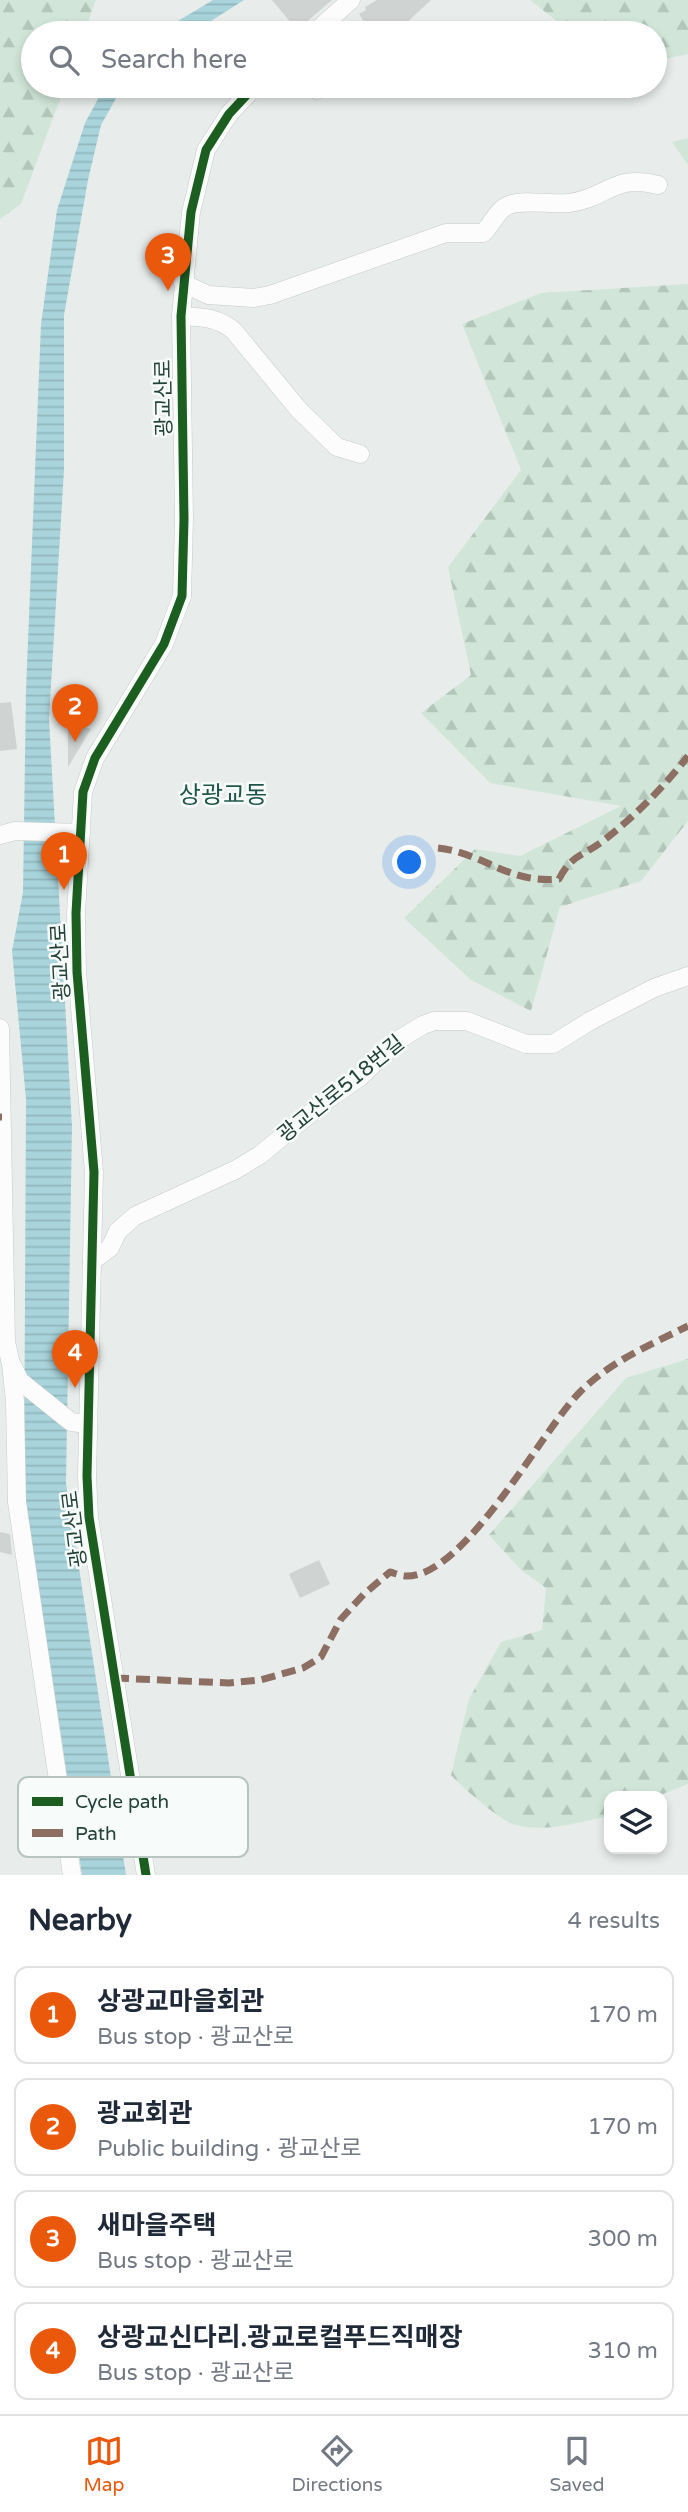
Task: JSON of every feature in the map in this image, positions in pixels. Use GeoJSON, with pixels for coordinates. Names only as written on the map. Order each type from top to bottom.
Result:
{"type":"FeatureCollection","features":[{"type":"Feature","properties":{"kind":"street"},"geometry":{"type":"LineString","coordinates":[[329,21],[351,0]]}},
{"type":"Feature","properties":{"kind":"street","name":"광교산로"},"geometry":{"type":"LineString","coordinates":[[130,1777],[89,1517],[79,1423],[92,1261],[94,1172],[77,972],[76,913],[83,792],[95,758],[164,644],[182,596],[184,519],[181,316],[191,212],[206,150],[229,114],[244,98]]}},
{"type":"Feature","properties":{"kind":"street"},"geometry":{"type":"LineString","coordinates":[[183,283],[208,295],[254,298],[270,295],[446,233],[483,233],[509,205],[574,203],[628,181],[657,185]]}},
{"type":"Feature","properties":{"kind":"street"},"geometry":{"type":"LineString","coordinates":[[181,316],[205,317],[223,322],[234,331],[299,410],[337,447],[360,454]]}},
{"type":"Feature","properties":{"kind":"street"},"geometry":{"type":"LineString","coordinates":[[5,833],[81,833]]}},
{"type":"Feature","properties":{"kind":"street","name":"광교산로518번길"},"geometry":{"type":"LineString","coordinates":[[92,1261],[110,1248],[118,1231],[135,1216],[235,1170],[260,1155],[324,1102],[360,1077],[400,1039],[422,1025],[435,1021],[467,1021],[526,1044],[553,1044],[590,1021],[654,988],[688,976]]}},
{"type":"Feature","properties":{"kind":"street"},"geometry":{"type":"LineString","coordinates":[[0,1028],[6,1366],[15,1401],[17,1502],[58,1777]]}},
{"type":"Feature","properties":{"kind":"street"},"geometry":{"type":"LineString","coordinates":[[6,1366],[20,1381],[79,1423]]}},
{"type":"Feature","properties":{"kind":"street"},"geometry":{"type":"LineString","coordinates":[[69,1857],[72,1875]]}},
{"type":"Feature","properties":{"kind":"street","name":"광교산로"},"geometry":{"type":"LineString","coordinates":[[143,1857],[146,1875]]}},
{"type":"Feature","properties":{"kind":"green space"},"geometry":{"type":"Polygon","coordinates":[[[0,0],[96,0],[88,21],[21,21],[21,98],[61,98],[21,204],[0,219],[0,0]]]}},
{"type":"Feature","properties":{"kind":"green space"},"geometry":{"type":"Polygon","coordinates":[[[530,0],[688,0],[688,54],[667,58],[667,21],[557,21],[530,0]]]}},
{"type":"Feature","properties":{"kind":"green space"},"geometry":{"type":"Polygon","coordinates":[[[688,138],[688,165],[672,142],[688,138]]]}},
{"type":"Feature","properties":{"kind":"green space"},"geometry":{"type":"Polygon","coordinates":[[[688,284],[688,821],[641,881],[560,907],[531,1011],[471,980],[404,918],[475,849],[520,856],[621,806],[490,783],[421,713],[471,675],[448,567],[521,470],[462,324],[541,293],[688,284]]]}},
{"type":"Feature","properties":{"kind":"green space"},"geometry":{"type":"Polygon","coordinates":[[[688,1359],[688,1784],[667,1792],[604,1791],[604,1817],[551,1827],[516,1825],[491,1811],[451,1775],[469,1699],[501,1642],[542,1630],[546,1588],[521,1570],[489,1535],[626,1378],[688,1359]]]}},
{"type":"Feature","properties":{"kind":"water"},"geometry":{"type":"Polygon","coordinates":[[[213,0],[244,0],[211,21],[178,21],[213,0]]]}},
{"type":"Feature","properties":{"kind":"water"},"geometry":{"type":"Polygon","coordinates":[[[99,98],[116,98],[101,125],[88,180],[64,315],[64,470],[49,719],[72,1126],[66,1483],[111,1777],[67,1777],[24,1490],[26,1099],[12,951],[23,892],[26,690],[41,324],[57,210],[85,123],[99,98]]]}},
{"type":"Feature","properties":{"kind":"water"},"geometry":{"type":"Polygon","coordinates":[[[79,1857],[123,1857],[126,1875],[82,1875],[79,1857]]]}},
{"type":"Feature","properties":{"kind":"building"},"geometry":{"type":"Polygon","coordinates":[[[272,0],[332,0],[308,21],[290,21],[272,0]]]}},
{"type":"Feature","properties":{"kind":"building"},"geometry":{"type":"Polygon","coordinates":[[[377,0],[431,0],[408,21],[363,21],[359,14],[366,10],[365,7],[377,0]]]}},
{"type":"Feature","properties":{"kind":"building"},"geometry":{"type":"Polygon","coordinates":[[[11,702],[17,749],[0,751],[0,703],[11,702]]]}},
{"type":"Feature","properties":{"kind":"building"},"geometry":{"type":"Polygon","coordinates":[[[68,722],[91,729],[68,767],[68,722]]]}},
{"type":"Feature","properties":{"kind":"building"},"geometry":{"type":"Polygon","coordinates":[[[0,1532],[10,1534],[12,1555],[0,1552],[0,1532]]]}},
{"type":"Feature","properties":{"kind":"building"},"geometry":{"type":"Polygon","coordinates":[[[319,1560],[330,1584],[300,1598],[289,1574],[319,1560]]]}},
{"type":"Feature","properties":{"kind":"marked path"},"geometry":{"type":"LineString","coordinates":[[438,848],[454,851],[525,877],[559,879],[573,860],[603,841],[637,812],[688,756]]}},
{"type":"Feature","properties":{"kind":"marked path"},"geometry":{"type":"LineString","coordinates":[[115,1678],[229,1683],[260,1680],[303,1668],[321,1657],[341,1619],[364,1594],[390,1572],[405,1576],[428,1571],[452,1554],[476,1530],[563,1412],[591,1382],[630,1355],[688,1326]]}},
{"type":"Feature","properties":{"kind":"cycle path"},"geometry":{"type":"LineString","coordinates":[[130,1777],[89,1517],[87,1476],[94,1172],[77,972],[76,913],[83,792],[95,758],[164,644],[182,596],[184,519],[181,316],[191,212],[206,150],[229,114],[244,98]]}},
{"type":"Feature","properties":{"kind":"cycle path"},"geometry":{"type":"LineString","coordinates":[[143,1857],[146,1875]]}},
{"type":"Feature","properties":{"kind":"place","name":"새마을주택"},"geometry":{"type":"Point","coordinates":[168,291]}},
{"type":"Feature","properties":{"kind":"place","name":"광교회관"},"geometry":{"type":"Point","coordinates":[75,742]}},
{"type":"Feature","properties":{"kind":"place","name":"상광교마을회관"},"geometry":{"type":"Point","coordinates":[64,890]}},
{"type":"Feature","properties":{"kind":"place","name":"상광교신다리.광교로컬푸드직매장"},"geometry":{"type":"Point","coordinates":[75,1388]}},
{"type":"Feature","properties":{"kind":"district","name":"상광교동"},"geometry":{"type":"Point","coordinates":[223,795]}}]}
